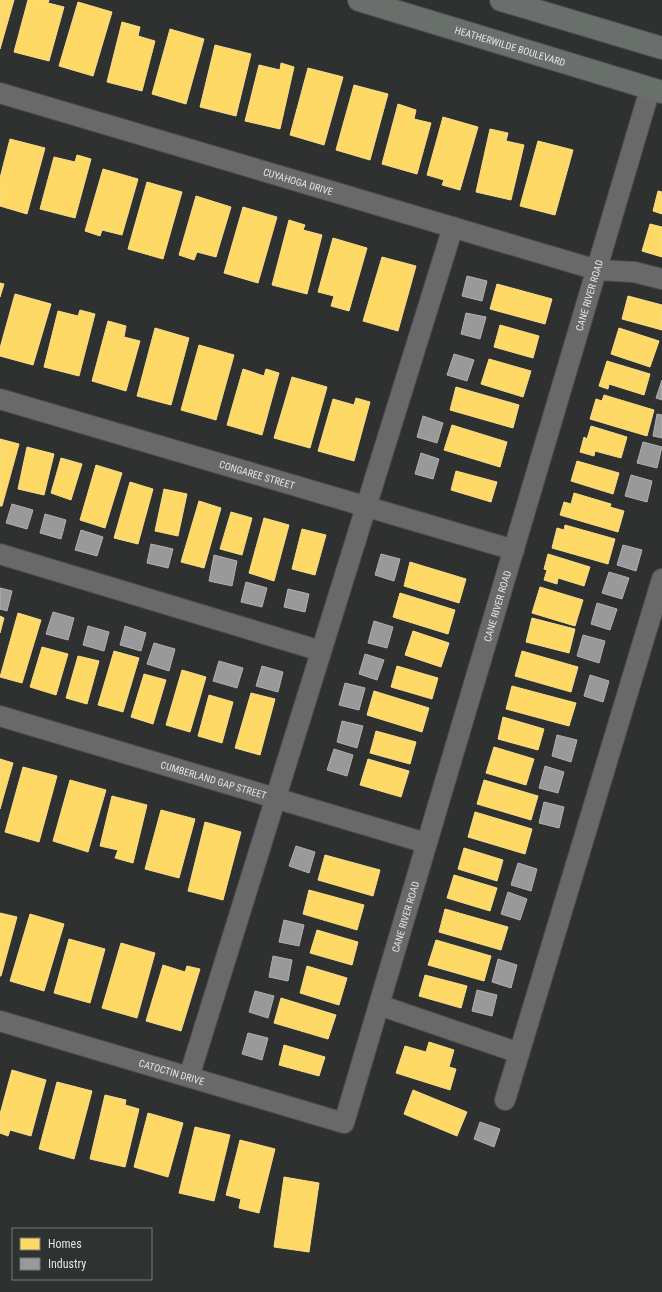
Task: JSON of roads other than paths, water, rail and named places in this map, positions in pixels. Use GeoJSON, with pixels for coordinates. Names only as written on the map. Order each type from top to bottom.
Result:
{"type":"FeatureCollection","features":[{"type":"Feature","properties":{"kind":"main road","name":"HEATHERWILDE BOULEVARD"},"geometry":{"type":"LineString","coordinates":[[359,0],[656,90]]}},
{"type":"Feature","properties":{"kind":"main road"},"geometry":{"type":"LineString","coordinates":[[501,0],[662,48]]}},
{"type":"Feature","properties":{"kind":"street","name":"CANE RIVER ROAD"},"geometry":{"type":"LineString","coordinates":[[344,1123],[597,270],[656,90]]}},
{"type":"Feature","properties":{"kind":"street","name":"CUYAHOGA DRIVE"},"geometry":{"type":"LineString","coordinates":[[0,93],[597,270],[634,272],[662,278]]}},
{"type":"Feature","properties":{"kind":"street"},"geometry":{"type":"LineString","coordinates":[[189,1077],[453,227]]}},
{"type":"Feature","properties":{"kind":"street","name":"CONGAREE STREET"},"geometry":{"type":"LineString","coordinates":[[0,399],[514,550]]}},
{"type":"Feature","properties":{"kind":"street"},"geometry":{"type":"LineString","coordinates":[[0,554],[321,651]]}},
{"type":"Feature","properties":{"kind":"street"},"geometry":{"type":"LineString","coordinates":[[505,1100],[662,578]]}},
{"type":"Feature","properties":{"kind":"street","name":"CUMBERLAND GAP STREET"},"geometry":{"type":"LineString","coordinates":[[0,716],[426,844]]}},
{"type":"Feature","properties":{"kind":"street"},"geometry":{"type":"LineString","coordinates":[[379,1005],[519,1053]]}},
{"type":"Feature","properties":{"kind":"street","name":"CATOCTIN DRIVE"},"geometry":{"type":"LineString","coordinates":[[0,1021],[344,1123]]}}]}
